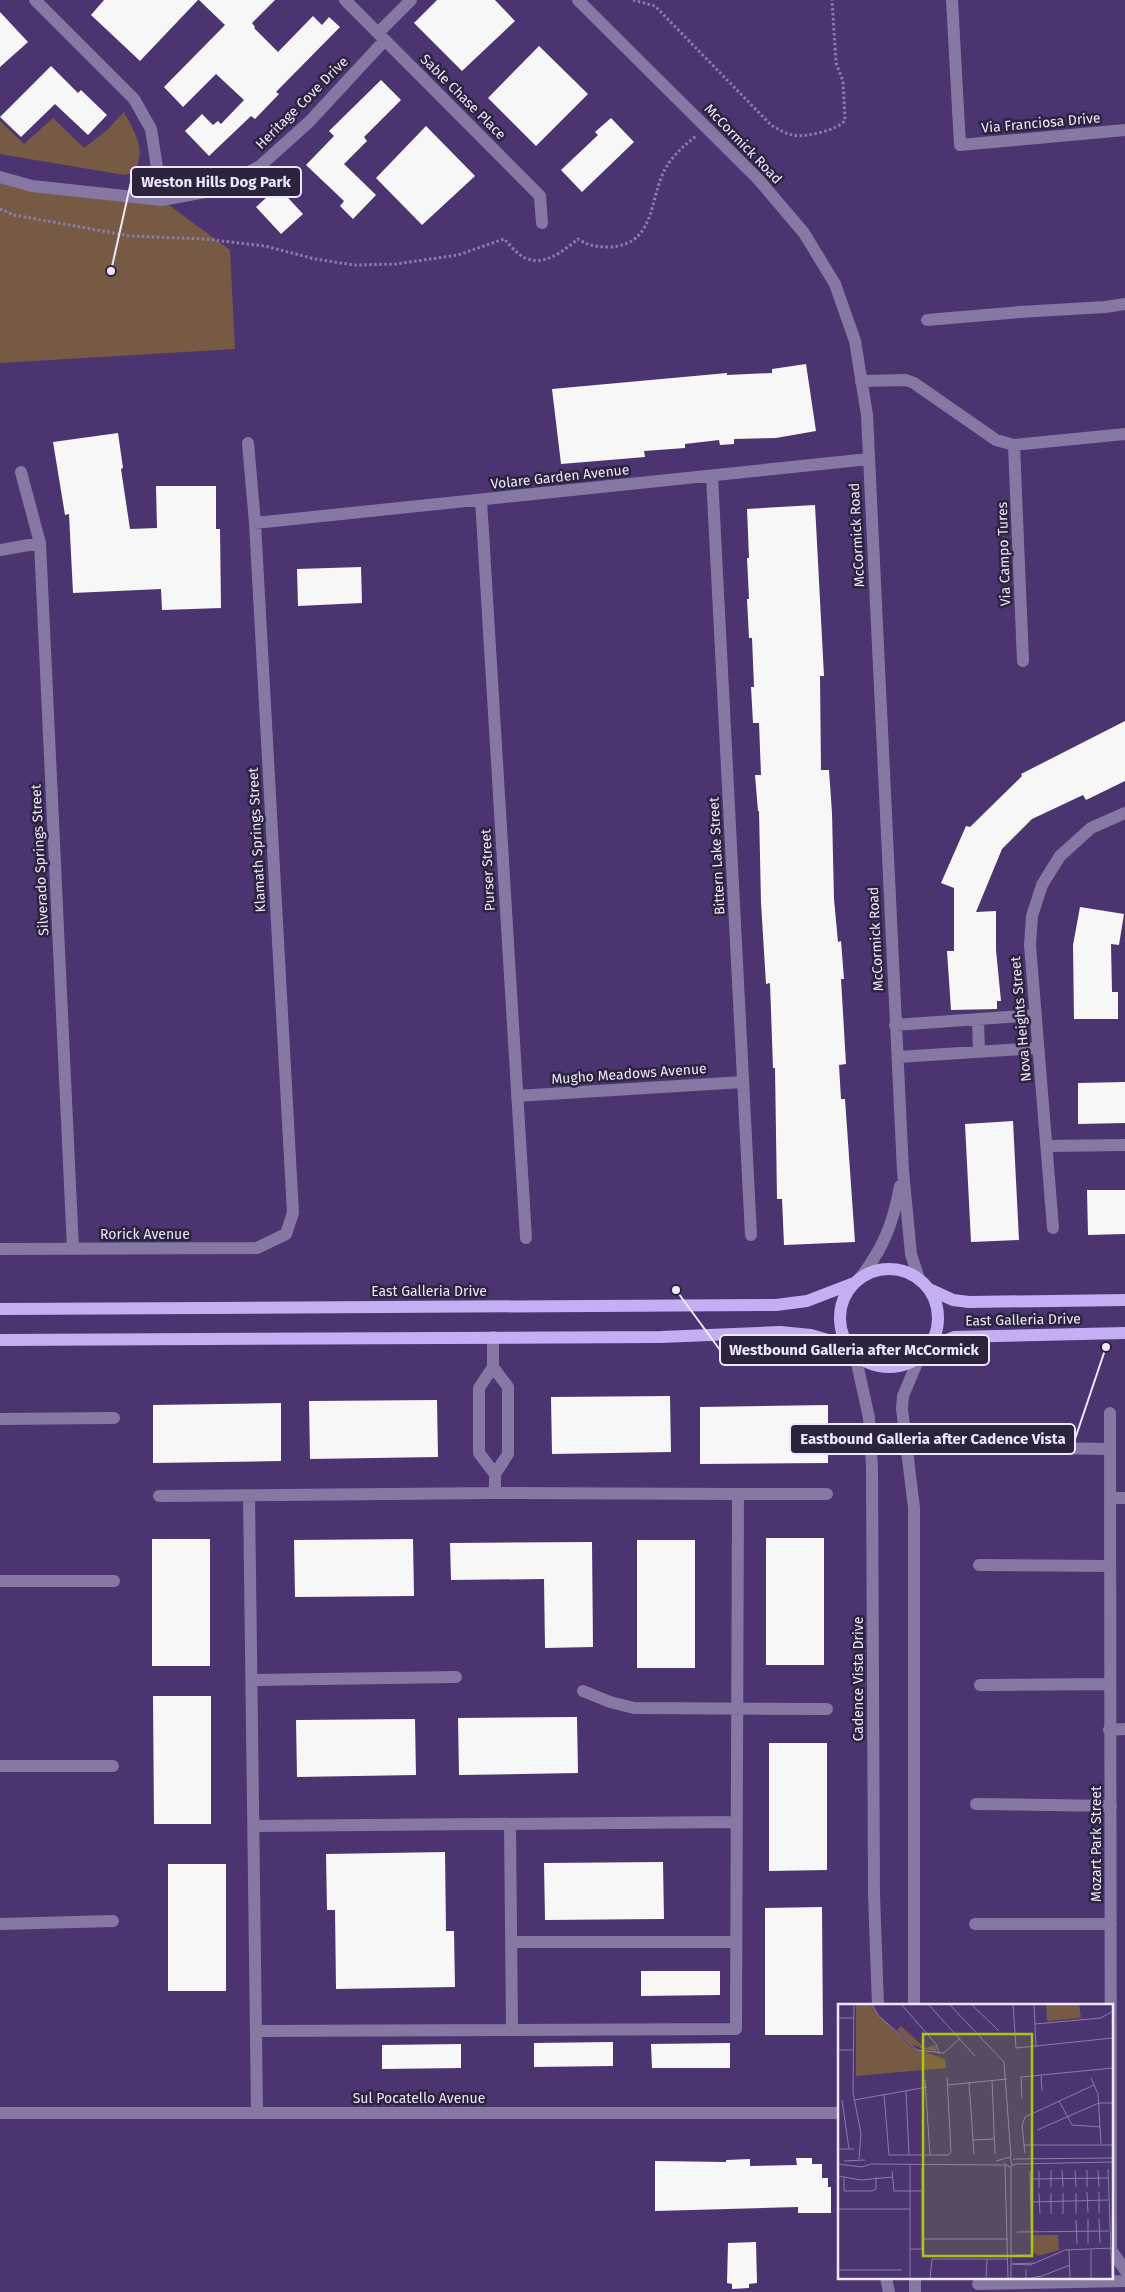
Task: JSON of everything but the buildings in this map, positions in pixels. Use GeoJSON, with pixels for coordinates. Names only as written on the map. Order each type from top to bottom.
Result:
{"type":"FeatureCollection","features":[{"type":"Feature","properties":{"kind":"main road"},"geometry":{"type":"LineString","coordinates":[[0,1340],[661,1337],[780,1332],[812,1335],[851,1350],[867,1362],[882,1367],[902,1366],[922,1355],[935,1337],[938,1323],[936,1302],[929,1289],[919,1279],[906,1272],[889,1269],[870,1272],[858,1280],[843,1299],[840,1308],[840,1328],[851,1350]]}},
{"type":"Feature","properties":{"kind":"main road","name":"East Galleria Drive"},"geometry":{"type":"LineString","coordinates":[[0,1308],[776,1305],[807,1301],[858,1280]]}},
{"type":"Feature","properties":{"kind":"main road","name":"East Galleria Drive"},"geometry":{"type":"LineString","coordinates":[[929,1289],[953,1300],[968,1302],[1125,1300]]}},
{"type":"Feature","properties":{"kind":"main road","name":"East Galleria Drive"},"geometry":{"type":"LineString","coordinates":[[922,1355],[936,1344],[954,1337],[1125,1333]]}},
{"type":"Feature","properties":{"kind":"street"},"geometry":{"type":"LineString","coordinates":[[35,0],[134,98],[150,129],[162,200]]}},
{"type":"Feature","properties":{"kind":"street","name":"Sable Chase Place"},"geometry":{"type":"LineString","coordinates":[[346,0],[540,196],[542,223]]}},
{"type":"Feature","properties":{"kind":"street","name":"Heritage Cove Drive"},"geometry":{"type":"LineString","coordinates":[[0,177],[32,186],[162,200],[216,190],[260,166],[309,122],[411,0]]}},
{"type":"Feature","properties":{"kind":"street","name":"McCormick Road"},"geometry":{"type":"LineString","coordinates":[[578,0],[758,179],[804,233],[834,284],[855,341],[867,415],[903,1172],[911,1254],[919,1279]]}},
{"type":"Feature","properties":{"kind":"street","name":"Via Franciosa Drive"},"geometry":{"type":"LineString","coordinates":[[952,0],[960,145],[1125,130]]}},
{"type":"Feature","properties":{"kind":"street"},"geometry":{"type":"LineString","coordinates":[[927,320],[1125,304]]}},
{"type":"Feature","properties":{"kind":"street"},"geometry":{"type":"LineString","coordinates":[[861,381],[906,380],[914,383],[996,440],[1014,445],[1125,434]]}},
{"type":"Feature","properties":{"kind":"street","name":"Klamath Springs Street"},"geometry":{"type":"LineString","coordinates":[[248,443],[255,523],[293,1212],[286,1234]]}},
{"type":"Feature","properties":{"kind":"street","name":"Via Campo Tures"},"geometry":{"type":"LineString","coordinates":[[1014,445],[1023,661]]}},
{"type":"Feature","properties":{"kind":"street","name":"Volare Garden Avenue"},"geometry":{"type":"LineString","coordinates":[[255,523],[869,459]]}},
{"type":"Feature","properties":{"kind":"street","name":"Silverado Springs Street"},"geometry":{"type":"LineString","coordinates":[[21,472],[40,543],[73,1249]]}},
{"type":"Feature","properties":{"kind":"street","name":"Bittern Lake Street"},"geometry":{"type":"LineString","coordinates":[[712,476],[751,1235]]}},
{"type":"Feature","properties":{"kind":"street","name":"Purser Street"},"geometry":{"type":"LineString","coordinates":[[481,500],[526,1238]]}},
{"type":"Feature","properties":{"kind":"street"},"geometry":{"type":"LineString","coordinates":[[0,550],[40,543]]}},
{"type":"Feature","properties":{"kind":"street","name":"Nova Heights Street"},"geometry":{"type":"LineString","coordinates":[[1053,1228],[1030,944],[1032,916],[1042,885],[1060,856],[1091,828],[1125,813]]}},
{"type":"Feature","properties":{"kind":"street"},"geometry":{"type":"LineString","coordinates":[[895,1025],[1035,1015]]}},
{"type":"Feature","properties":{"kind":"street"},"geometry":{"type":"LineString","coordinates":[[978,1019],[979,1052]]}},
{"type":"Feature","properties":{"kind":"street"},"geometry":{"type":"LineString","coordinates":[[898,1057],[1038,1048]]}},
{"type":"Feature","properties":{"kind":"street","name":"Mugho Meadows Avenue"},"geometry":{"type":"LineString","coordinates":[[517,1096],[743,1082]]}},
{"type":"Feature","properties":{"kind":"street"},"geometry":{"type":"LineString","coordinates":[[1047,1146],[1125,1145]]}},
{"type":"Feature","properties":{"kind":"street","name":"McCormick Road"},"geometry":{"type":"LineString","coordinates":[[858,1280],[878,1254],[889,1231],[903,1172]]}},
{"type":"Feature","properties":{"kind":"street","name":"Rorick Avenue"},"geometry":{"type":"LineString","coordinates":[[0,1249],[257,1248],[286,1234]]}},
{"type":"Feature","properties":{"kind":"street"},"geometry":{"type":"LineString","coordinates":[[493,1337],[493,1366],[479,1388],[479,1453],[496,1474]]}},
{"type":"Feature","properties":{"kind":"street","name":"Cadence Vista Drive"},"geometry":{"type":"LineString","coordinates":[[851,1350],[869,1418],[872,1467],[874,1894],[878,2004]]}},
{"type":"Feature","properties":{"kind":"street"},"geometry":{"type":"LineString","coordinates":[[914,2004],[914,1508],[902,1409],[903,1396],[922,1355]]}},
{"type":"Feature","properties":{"kind":"street"},"geometry":{"type":"LineString","coordinates":[[493,1366],[508,1387],[508,1454],[496,1474],[496,1493]]}},
{"type":"Feature","properties":{"kind":"street","name":"Mozart Park Street"},"geometry":{"type":"LineString","coordinates":[[1110,1413],[1111,1924],[1116,2044],[1112,2161]]}},
{"type":"Feature","properties":{"kind":"street"},"geometry":{"type":"LineString","coordinates":[[0,1419],[114,1418]]}},
{"type":"Feature","properties":{"kind":"street"},"geometry":{"type":"LineString","coordinates":[[978,1447],[1110,1449]]}},
{"type":"Feature","properties":{"kind":"street"},"geometry":{"type":"LineString","coordinates":[[158,1496],[496,1493],[827,1494]]}},
{"type":"Feature","properties":{"kind":"street"},"geometry":{"type":"LineString","coordinates":[[256,2031],[736,2029],[735,1822],[738,1494]]}},
{"type":"Feature","properties":{"kind":"street"},"geometry":{"type":"LineString","coordinates":[[250,1496],[257,2113]]}},
{"type":"Feature","properties":{"kind":"street"},"geometry":{"type":"LineString","coordinates":[[1110,1498],[1125,1498]]}},
{"type":"Feature","properties":{"kind":"street"},"geometry":{"type":"LineString","coordinates":[[979,1565],[1110,1566]]}},
{"type":"Feature","properties":{"kind":"street"},"geometry":{"type":"LineString","coordinates":[[0,1581],[114,1581]]}},
{"type":"Feature","properties":{"kind":"street"},"geometry":{"type":"LineString","coordinates":[[253,1680],[456,1678]]}},
{"type":"Feature","properties":{"kind":"street"},"geometry":{"type":"LineString","coordinates":[[980,1685],[1110,1684]]}},
{"type":"Feature","properties":{"kind":"street"},"geometry":{"type":"LineString","coordinates":[[583,1691],[610,1702],[634,1708],[827,1709]]}},
{"type":"Feature","properties":{"kind":"street"},"geometry":{"type":"LineString","coordinates":[[1110,1730],[1125,1729]]}},
{"type":"Feature","properties":{"kind":"street"},"geometry":{"type":"LineString","coordinates":[[0,1766],[113,1766]]}},
{"type":"Feature","properties":{"kind":"street"},"geometry":{"type":"LineString","coordinates":[[976,1804],[1110,1806]]}},
{"type":"Feature","properties":{"kind":"street"},"geometry":{"type":"LineString","coordinates":[[254,1826],[735,1822]]}},
{"type":"Feature","properties":{"kind":"street"},"geometry":{"type":"LineString","coordinates":[[510,1824],[512,2030]]}},
{"type":"Feature","properties":{"kind":"street"},"geometry":{"type":"LineString","coordinates":[[0,1924],[113,1922]]}},
{"type":"Feature","properties":{"kind":"street"},"geometry":{"type":"LineString","coordinates":[[976,1924],[1111,1924]]}},
{"type":"Feature","properties":{"kind":"street"},"geometry":{"type":"LineString","coordinates":[[511,1942],[736,1942]]}},
{"type":"Feature","properties":{"kind":"street","name":"Sul Pocatello Avenue"},"geometry":{"type":"LineString","coordinates":[[0,2113],[838,2113]]}},
{"type":"Feature","properties":{"kind":"street","name":"Mozart Park Street"},"geometry":{"type":"LineString","coordinates":[[1112,2251],[1125,2270]]}},
{"type":"Feature","properties":{"kind":"street"},"geometry":{"type":"LineString","coordinates":[[978,2284],[1125,2282]]}},
{"type":"Feature","properties":{"kind":"path"},"geometry":{"type":"LineString","coordinates":[[633,0],[655,6],[772,125],[794,136],[820,132],[842,125],[845,120],[843,81],[836,63],[832,0]]}},
{"type":"Feature","properties":{"kind":"path"},"geometry":{"type":"LineString","coordinates":[[0,209],[14,215],[130,236],[236,242],[354,265],[396,264],[449,257],[504,239],[525,258],[544,259],[562,253],[578,239],[586,244],[598,247],[615,246],[633,241],[642,232],[651,215],[658,183],[667,166],[677,152],[705,127]]}},
{"type":"Feature","properties":{"kind":"shaded area"},"geometry":{"type":"Polygon","coordinates":[[[124,112],[138,142],[138,165],[134,173],[124,175],[0,154],[0,121],[24,144],[53,118],[84,148],[106,131],[124,112]]]}},
{"type":"Feature","properties":{"kind":"shaded area"},"geometry":{"type":"Polygon","coordinates":[[[0,174],[32,186],[162,200],[230,250],[235,349],[0,363],[0,174]]]}},
{"type":"Feature","properties":{"kind":"place","name":"Weston Hills Dog Park"},"geometry":{"type":"Point","coordinates":[111,271]}},
{"type":"Feature","properties":{"kind":"place","name":"Westbound Galleria after McCormick"},"geometry":{"type":"Point","coordinates":[676,1290]}},
{"type":"Feature","properties":{"kind":"place","name":"Eastbound Galleria after Cadence Vista"},"geometry":{"type":"Point","coordinates":[1106,1347]}}]}
